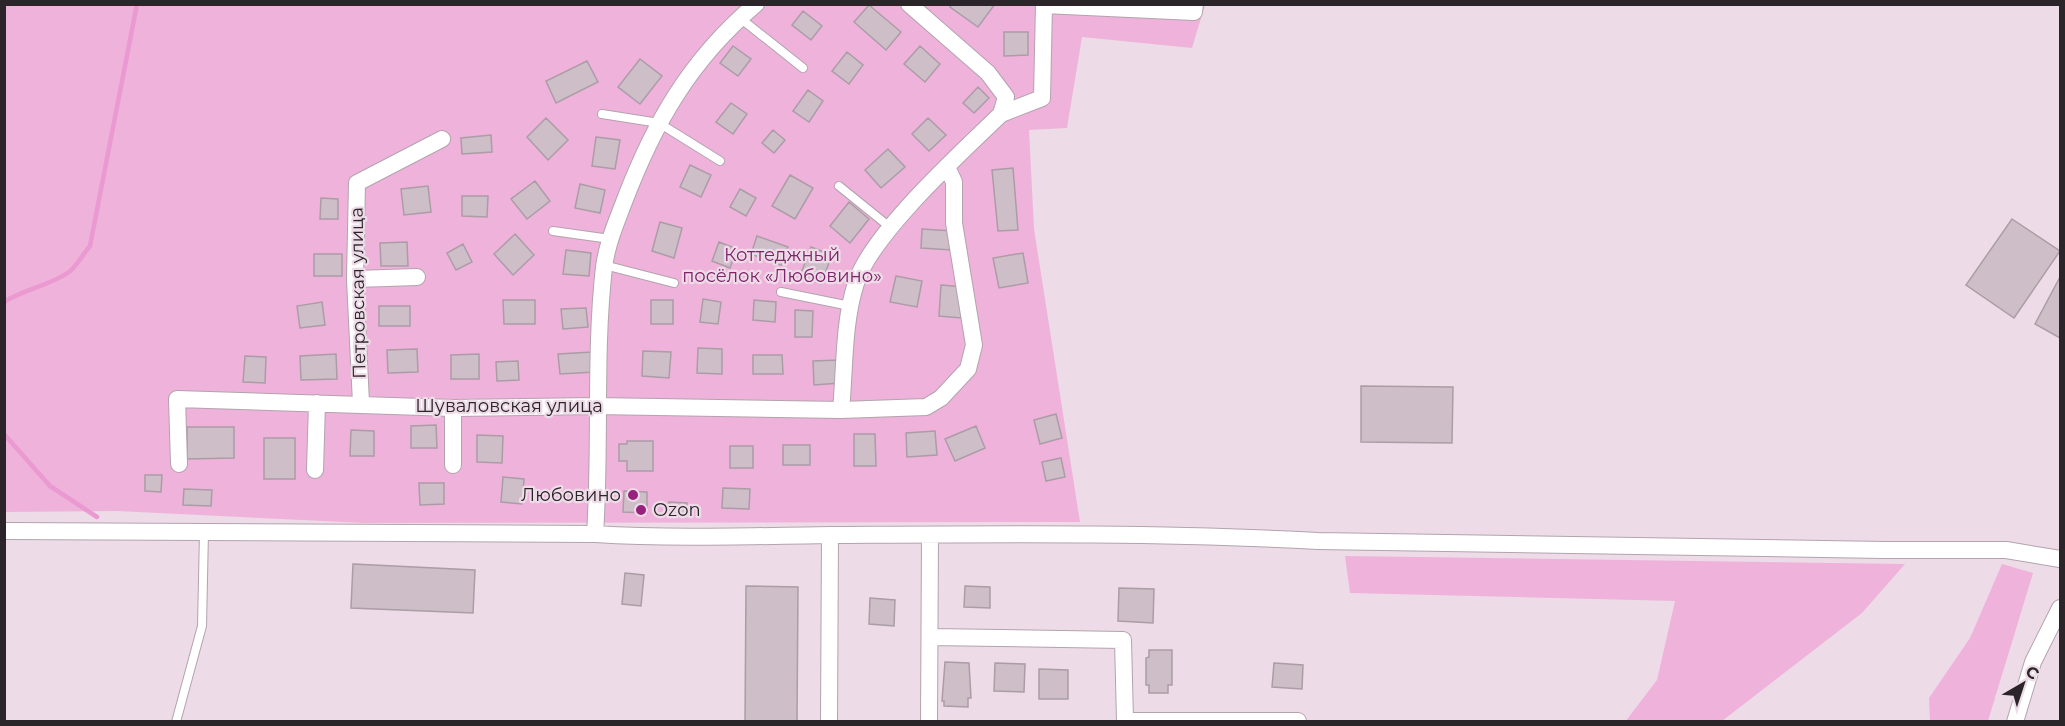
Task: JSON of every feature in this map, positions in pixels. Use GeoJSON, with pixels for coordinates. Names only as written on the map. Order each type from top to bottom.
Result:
{"type":"FeatureCollection","features":[{"type":"Feature","properties":{"kind":"street"},"geometry":{"type":"LineString","coordinates":[[595,534],[596,406],[604,265],[610,239],[636,171],[658,123],[684,79],[740,18],[756,4]]}},
{"type":"Feature","properties":{"kind":"street"},"geometry":{"type":"LineString","coordinates":[[909,4],[988,73],[1006,97],[1001,114]]}},
{"type":"Feature","properties":{"kind":"street"},"geometry":{"type":"LineString","coordinates":[[841,410],[850,306],[863,265],[891,228],[947,167],[1001,114],[1042,98],[1044,5],[1194,12],[1195,4]]}},
{"type":"Feature","properties":{"kind":"street","name":"Петровская улица"},"geometry":{"type":"LineString","coordinates":[[361,404],[355,279],[357,183],[442,139]]}},
{"type":"Feature","properties":{"kind":"street","name":"Шуваловская улица"},"geometry":{"type":"LineString","coordinates":[[179,464],[177,399],[453,408],[596,406],[841,410],[926,407],[941,398],[968,369],[974,345],[971,314],[954,223],[954,182],[947,167]]}},
{"type":"Feature","properties":{"kind":"street"},"geometry":{"type":"LineString","coordinates":[[355,279],[417,277]]}},
{"type":"Feature","properties":{"kind":"street"},"geometry":{"type":"LineString","coordinates":[[315,470],[317,403]]}},
{"type":"Feature","properties":{"kind":"street"},"geometry":{"type":"LineString","coordinates":[[453,408],[453,465]]}},
{"type":"Feature","properties":{"kind":"street"},"geometry":{"type":"LineString","coordinates":[[4,531],[595,534],[651,538],[830,535],[1241,537],[1318,541],[2006,550],[2061,559]]}},
{"type":"Feature","properties":{"kind":"street"},"geometry":{"type":"LineString","coordinates":[[829,722],[830,535]]}},
{"type":"Feature","properties":{"kind":"street"},"geometry":{"type":"LineString","coordinates":[[929,722],[930,535]]}},
{"type":"Feature","properties":{"kind":"street"},"geometry":{"type":"LineString","coordinates":[[2015,722],[2033,662],[2061,608]]}},
{"type":"Feature","properties":{"kind":"street"},"geometry":{"type":"LineString","coordinates":[[930,637],[1123,640],[1125,721],[1298,721]]}},
{"type":"Feature","properties":{"kind":"lane"},"geometry":{"type":"LineString","coordinates":[[740,18],[803,69]]}},
{"type":"Feature","properties":{"kind":"lane"},"geometry":{"type":"LineString","coordinates":[[602,114],[658,123],[720,161]]}},
{"type":"Feature","properties":{"kind":"lane"},"geometry":{"type":"LineString","coordinates":[[839,186],[891,228]]}},
{"type":"Feature","properties":{"kind":"lane"},"geometry":{"type":"LineString","coordinates":[[553,231],[610,239]]}},
{"type":"Feature","properties":{"kind":"lane"},"geometry":{"type":"LineString","coordinates":[[604,265],[674,283]]}},
{"type":"Feature","properties":{"kind":"lane"},"geometry":{"type":"LineString","coordinates":[[781,292],[850,306]]}},
{"type":"Feature","properties":{"kind":"lane"},"geometry":{"type":"LineString","coordinates":[[176,722],[202,626],[204,532]]}},
{"type":"Feature","properties":{"kind":"green space","name":"Коттеджный посёлок «Любовино»"},"geometry":{"type":"Polygon","coordinates":[[[4,5],[1205,5],[1192,48],[1082,37],[1067,128],[1029,130],[1034,229],[1080,522],[364,523],[117,511],[5,512],[4,5]]]}},
{"type":"Feature","properties":{"kind":"green space"},"geometry":{"type":"Polygon","coordinates":[[[1345,556],[1905,564],[1862,613],[1722,721],[1625,722],[1657,680],[1675,601],[1350,593],[1345,556]]]}},
{"type":"Feature","properties":{"kind":"green space"},"geometry":{"type":"Polygon","coordinates":[[[2002,564],[2033,573],[1988,721],[1930,721],[1929,698],[1970,638],[2002,564]]]}},
{"type":"Feature","properties":{"kind":"building"},"geometry":{"type":"Polygon","coordinates":[[[952,4],[995,4],[978,27],[950,7],[952,4]]]}},
{"type":"Feature","properties":{"kind":"building"},"geometry":{"type":"Polygon","coordinates":[[[869,5],[901,32],[886,50],[854,22],[869,5]]]}},
{"type":"Feature","properties":{"kind":"building"},"geometry":{"type":"Polygon","coordinates":[[[803,11],[822,26],[811,40],[792,25],[803,11]]]}},
{"type":"Feature","properties":{"kind":"building"},"geometry":{"type":"Polygon","coordinates":[[[1004,32],[1028,32],[1028,55],[1004,56],[1004,32]]]}},
{"type":"Feature","properties":{"kind":"building"},"geometry":{"type":"Polygon","coordinates":[[[733,46],[751,59],[738,76],[720,63],[733,46]]]}},
{"type":"Feature","properties":{"kind":"building"},"geometry":{"type":"Polygon","coordinates":[[[920,46],[940,64],[925,82],[904,64],[920,46]]]}},
{"type":"Feature","properties":{"kind":"building"},"geometry":{"type":"Polygon","coordinates":[[[847,52],[863,65],[849,84],[832,71],[847,52]]]}},
{"type":"Feature","properties":{"kind":"building"},"geometry":{"type":"Polygon","coordinates":[[[640,59],[662,76],[640,104],[618,87],[640,59]]]}},
{"type":"Feature","properties":{"kind":"building"},"geometry":{"type":"Polygon","coordinates":[[[587,61],[598,82],[556,103],[546,81],[587,61]]]}},
{"type":"Feature","properties":{"kind":"building"},"geometry":{"type":"Polygon","coordinates":[[[978,87],[989,98],[974,113],[963,103],[978,87]]]}},
{"type":"Feature","properties":{"kind":"building"},"geometry":{"type":"Polygon","coordinates":[[[808,90],[823,101],[809,122],[793,111],[808,90]]]}},
{"type":"Feature","properties":{"kind":"building"},"geometry":{"type":"Polygon","coordinates":[[[731,103],[747,114],[733,134],[716,122],[731,103]]]}},
{"type":"Feature","properties":{"kind":"building"},"geometry":{"type":"Polygon","coordinates":[[[546,118],[568,140],[548,160],[527,137],[546,118]]]}},
{"type":"Feature","properties":{"kind":"building"},"geometry":{"type":"Polygon","coordinates":[[[928,118],[946,135],[929,151],[912,134],[928,118]]]}},
{"type":"Feature","properties":{"kind":"building"},"geometry":{"type":"Polygon","coordinates":[[[773,130],[785,140],[774,153],[762,143],[773,130]]]}},
{"type":"Feature","properties":{"kind":"building"},"geometry":{"type":"Polygon","coordinates":[[[491,135],[492,152],[462,154],[461,138],[491,135]]]}},
{"type":"Feature","properties":{"kind":"building"},"geometry":{"type":"Polygon","coordinates":[[[596,137],[620,140],[615,169],[592,166],[596,137]]]}},
{"type":"Feature","properties":{"kind":"building"},"geometry":{"type":"Polygon","coordinates":[[[888,149],[905,167],[881,188],[865,170],[888,149]]]}},
{"type":"Feature","properties":{"kind":"building"},"geometry":{"type":"Polygon","coordinates":[[[690,165],[711,175],[701,197],[680,187],[690,165]]]}},
{"type":"Feature","properties":{"kind":"building"},"geometry":{"type":"Polygon","coordinates":[[[1013,168],[1018,230],[998,231],[992,170],[1013,168]]]}},
{"type":"Feature","properties":{"kind":"building"},"geometry":{"type":"Polygon","coordinates":[[[790,175],[813,188],[795,219],[772,206],[790,175]]]}},
{"type":"Feature","properties":{"kind":"building"},"geometry":{"type":"Polygon","coordinates":[[[535,181],[550,201],[527,219],[511,199],[535,181]]]}},
{"type":"Feature","properties":{"kind":"building"},"geometry":{"type":"Polygon","coordinates":[[[580,184],[605,190],[600,213],[575,208],[580,184]]]}},
{"type":"Feature","properties":{"kind":"building"},"geometry":{"type":"Polygon","coordinates":[[[428,186],[431,212],[404,215],[401,189],[428,186]]]}},
{"type":"Feature","properties":{"kind":"building"},"geometry":{"type":"Polygon","coordinates":[[[740,189],[756,198],[746,216],[730,207],[740,189]]]}},
{"type":"Feature","properties":{"kind":"building"},"geometry":{"type":"Polygon","coordinates":[[[462,196],[488,196],[487,217],[462,216],[462,196]]]}},
{"type":"Feature","properties":{"kind":"building"},"geometry":{"type":"Polygon","coordinates":[[[321,198],[338,199],[338,219],[320,219],[321,198]]]}},
{"type":"Feature","properties":{"kind":"building"},"geometry":{"type":"Polygon","coordinates":[[[849,202],[869,219],[850,243],[830,226],[849,202]]]}},
{"type":"Feature","properties":{"kind":"building"},"geometry":{"type":"Polygon","coordinates":[[[2012,219],[2060,251],[2014,318],[1966,285],[2012,219]]]}},
{"type":"Feature","properties":{"kind":"building"},"geometry":{"type":"Polygon","coordinates":[[[660,222],[682,228],[674,258],[652,251],[660,222]]]}},
{"type":"Feature","properties":{"kind":"building"},"geometry":{"type":"Polygon","coordinates":[[[922,229],[953,231],[952,250],[921,248],[922,229]]]}},
{"type":"Feature","properties":{"kind":"building"},"geometry":{"type":"Polygon","coordinates":[[[515,234],[534,255],[513,275],[494,254],[515,234]]]}},
{"type":"Feature","properties":{"kind":"building"},"geometry":{"type":"Polygon","coordinates":[[[757,236],[788,247],[781,265],[751,254],[757,236]]]}},
{"type":"Feature","properties":{"kind":"building"},"geometry":{"type":"Polygon","coordinates":[[[407,242],[408,266],[381,266],[380,243],[407,242]]]}},
{"type":"Feature","properties":{"kind":"building"},"geometry":{"type":"Polygon","coordinates":[[[719,242],[737,249],[730,268],[712,261],[719,242]]]}},
{"type":"Feature","properties":{"kind":"building"},"geometry":{"type":"Polygon","coordinates":[[[463,244],[472,262],[456,270],[447,253],[463,244]]]}},
{"type":"Feature","properties":{"kind":"building"},"geometry":{"type":"Polygon","coordinates":[[[811,247],[832,255],[821,284],[800,276],[811,247]]]}},
{"type":"Feature","properties":{"kind":"building"},"geometry":{"type":"Polygon","coordinates":[[[566,250],[591,253],[589,276],[563,274],[566,250]]]}},
{"type":"Feature","properties":{"kind":"building"},"geometry":{"type":"Polygon","coordinates":[[[1023,253],[1028,283],[999,288],[993,258],[1023,253]]]}},
{"type":"Feature","properties":{"kind":"building"},"geometry":{"type":"Polygon","coordinates":[[[314,254],[342,254],[342,276],[314,276],[314,254]]]}},
{"type":"Feature","properties":{"kind":"building"},"geometry":{"type":"Polygon","coordinates":[[[896,276],[922,281],[917,307],[890,302],[896,276]]]}},
{"type":"Feature","properties":{"kind":"building"},"geometry":{"type":"Polygon","coordinates":[[[2060,277],[2060,338],[2035,324],[2060,277]]]}},
{"type":"Feature","properties":{"kind":"building"},"geometry":{"type":"Polygon","coordinates":[[[941,285],[964,287],[961,318],[939,316],[941,285]]]}},
{"type":"Feature","properties":{"kind":"building"},"geometry":{"type":"Polygon","coordinates":[[[703,299],[721,302],[718,324],[700,322],[703,299]]]}},
{"type":"Feature","properties":{"kind":"building"},"geometry":{"type":"Polygon","coordinates":[[[503,300],[535,300],[535,324],[504,324],[503,300]]]}},
{"type":"Feature","properties":{"kind":"building"},"geometry":{"type":"Polygon","coordinates":[[[651,300],[673,300],[673,324],[651,324],[651,300]]]}},
{"type":"Feature","properties":{"kind":"building"},"geometry":{"type":"Polygon","coordinates":[[[754,300],[776,302],[775,322],[753,320],[754,300]]]}},
{"type":"Feature","properties":{"kind":"building"},"geometry":{"type":"Polygon","coordinates":[[[322,302],[325,325],[300,328],[297,306],[322,302]]]}},
{"type":"Feature","properties":{"kind":"building"},"geometry":{"type":"Polygon","coordinates":[[[379,306],[410,306],[410,326],[379,326],[379,306]]]}},
{"type":"Feature","properties":{"kind":"building"},"geometry":{"type":"Polygon","coordinates":[[[586,308],[588,327],[563,329],[561,309],[586,308]]]}},
{"type":"Feature","properties":{"kind":"building"},"geometry":{"type":"Polygon","coordinates":[[[795,310],[813,311],[812,337],[795,337],[795,310]]]}},
{"type":"Feature","properties":{"kind":"building"},"geometry":{"type":"Polygon","coordinates":[[[698,348],[722,349],[722,374],[697,373],[698,348]]]}},
{"type":"Feature","properties":{"kind":"building"},"geometry":{"type":"Polygon","coordinates":[[[417,349],[418,372],[388,373],[387,350],[417,349]]]}},
{"type":"Feature","properties":{"kind":"building"},"geometry":{"type":"Polygon","coordinates":[[[643,351],[671,352],[669,378],[642,376],[643,351]]]}},
{"type":"Feature","properties":{"kind":"building"},"geometry":{"type":"Polygon","coordinates":[[[593,352],[595,372],[560,374],[558,354],[593,352]]]}},
{"type":"Feature","properties":{"kind":"building"},"geometry":{"type":"Polygon","coordinates":[[[336,354],[337,379],[301,380],[300,356],[336,354]]]}},
{"type":"Feature","properties":{"kind":"building"},"geometry":{"type":"Polygon","coordinates":[[[479,354],[479,379],[451,379],[451,355],[479,354]]]}},
{"type":"Feature","properties":{"kind":"building"},"geometry":{"type":"Polygon","coordinates":[[[753,355],[782,355],[783,374],[753,374],[753,355]]]}},
{"type":"Feature","properties":{"kind":"building"},"geometry":{"type":"Polygon","coordinates":[[[245,356],[266,357],[265,383],[243,382],[245,356]]]}},
{"type":"Feature","properties":{"kind":"building"},"geometry":{"type":"Polygon","coordinates":[[[839,360],[840,383],[814,385],[813,361],[839,360]]]}},
{"type":"Feature","properties":{"kind":"building"},"geometry":{"type":"Polygon","coordinates":[[[518,361],[519,380],[497,381],[496,362],[518,361]]]}},
{"type":"Feature","properties":{"kind":"building"},"geometry":{"type":"Polygon","coordinates":[[[1361,386],[1453,387],[1452,443],[1361,442],[1361,386]]]}},
{"type":"Feature","properties":{"kind":"building"},"geometry":{"type":"Polygon","coordinates":[[[1056,414],[1062,438],[1040,444],[1034,420],[1056,414]]]}},
{"type":"Feature","properties":{"kind":"building"},"geometry":{"type":"Polygon","coordinates":[[[436,425],[437,448],[411,448],[411,426],[436,425]]]}},
{"type":"Feature","properties":{"kind":"building"},"geometry":{"type":"Polygon","coordinates":[[[976,426],[985,448],[955,461],[945,439],[976,426]]]}},
{"type":"Feature","properties":{"kind":"building"},"geometry":{"type":"Polygon","coordinates":[[[187,427],[234,427],[234,458],[187,459],[187,427]]]}},
{"type":"Feature","properties":{"kind":"building"},"geometry":{"type":"Polygon","coordinates":[[[351,430],[374,431],[374,456],[350,456],[351,430]]]}},
{"type":"Feature","properties":{"kind":"building"},"geometry":{"type":"Polygon","coordinates":[[[935,431],[937,455],[907,457],[906,433],[935,431]]]}},
{"type":"Feature","properties":{"kind":"building"},"geometry":{"type":"Polygon","coordinates":[[[854,434],[875,434],[876,466],[854,466],[854,434]]]}},
{"type":"Feature","properties":{"kind":"building"},"geometry":{"type":"Polygon","coordinates":[[[477,435],[503,436],[502,463],[477,462],[477,435]]]}},
{"type":"Feature","properties":{"kind":"building"},"geometry":{"type":"Polygon","coordinates":[[[264,438],[295,438],[295,479],[264,479],[264,438]]]}},
{"type":"Feature","properties":{"kind":"building"},"geometry":{"type":"Polygon","coordinates":[[[627,441],[653,441],[653,471],[627,471],[627,461],[619,461],[619,444],[627,444],[627,441]]]}},
{"type":"Feature","properties":{"kind":"building"},"geometry":{"type":"Polygon","coordinates":[[[783,445],[810,445],[810,465],[783,465],[783,445]]]}},
{"type":"Feature","properties":{"kind":"building"},"geometry":{"type":"Polygon","coordinates":[[[730,446],[753,446],[753,468],[730,468],[730,446]]]}},
{"type":"Feature","properties":{"kind":"building"},"geometry":{"type":"Polygon","coordinates":[[[1061,458],[1065,477],[1046,481],[1042,462],[1061,458]]]}},
{"type":"Feature","properties":{"kind":"building"},"geometry":{"type":"Polygon","coordinates":[[[145,475],[162,475],[161,492],[145,491],[145,475]]]}},
{"type":"Feature","properties":{"kind":"building"},"geometry":{"type":"Polygon","coordinates":[[[503,477],[524,479],[522,504],[501,502],[503,477]]]}},
{"type":"Feature","properties":{"kind":"building"},"geometry":{"type":"Polygon","coordinates":[[[419,483],[444,483],[444,504],[420,505],[419,483]]]}},
{"type":"Feature","properties":{"kind":"building"},"geometry":{"type":"Polygon","coordinates":[[[723,488],[750,489],[749,509],[722,508],[723,488]]]}},
{"type":"Feature","properties":{"kind":"building"},"geometry":{"type":"Polygon","coordinates":[[[184,489],[212,490],[211,506],[183,505],[184,489]]]}},
{"type":"Feature","properties":{"kind":"building"},"geometry":{"type":"Polygon","coordinates":[[[624,491],[647,492],[647,513],[623,512],[624,491]]]}},
{"type":"Feature","properties":{"kind":"building"},"geometry":{"type":"Polygon","coordinates":[[[669,502],[687,503],[686,515],[669,514],[669,502]]]}},
{"type":"Feature","properties":{"kind":"building"},"geometry":{"type":"Polygon","coordinates":[[[353,564],[475,570],[473,613],[351,608],[353,564]]]}},
{"type":"Feature","properties":{"kind":"building"},"geometry":{"type":"Polygon","coordinates":[[[625,573],[644,575],[641,606],[622,604],[625,573]]]}},
{"type":"Feature","properties":{"kind":"building"},"geometry":{"type":"Polygon","coordinates":[[[746,586],[798,587],[797,722],[745,722],[746,586]]]}},
{"type":"Feature","properties":{"kind":"building"},"geometry":{"type":"Polygon","coordinates":[[[965,586],[990,587],[990,608],[964,607],[965,586]]]}},
{"type":"Feature","properties":{"kind":"building"},"geometry":{"type":"Polygon","coordinates":[[[1119,588],[1154,589],[1153,623],[1118,621],[1119,588]]]}},
{"type":"Feature","properties":{"kind":"building"},"geometry":{"type":"Polygon","coordinates":[[[870,598],[895,600],[894,626],[869,624],[870,598]]]}},
{"type":"Feature","properties":{"kind":"building"},"geometry":{"type":"Polygon","coordinates":[[[1149,650],[1172,650],[1172,685],[1168,685],[1168,693],[1149,693],[1149,685],[1146,685],[1146,658],[1149,657],[1149,650]]]}},
{"type":"Feature","properties":{"kind":"building"},"geometry":{"type":"Polygon","coordinates":[[[945,662],[969,663],[971,698],[968,698],[968,707],[944,706],[944,701],[942,701],[945,662]]]}},
{"type":"Feature","properties":{"kind":"building"},"geometry":{"type":"Polygon","coordinates":[[[995,663],[1025,664],[1024,692],[994,691],[995,663]]]}},
{"type":"Feature","properties":{"kind":"building"},"geometry":{"type":"Polygon","coordinates":[[[1274,663],[1303,665],[1302,689],[1272,687],[1274,663]]]}},
{"type":"Feature","properties":{"kind":"building"},"geometry":{"type":"Polygon","coordinates":[[[1039,669],[1068,670],[1068,699],[1039,699],[1039,669]]]}},
{"type":"Feature","properties":{"kind":"waterway"},"geometry":{"type":"LineString","coordinates":[[4,302],[69,272],[90,246],[137,4]]}},
{"type":"Feature","properties":{"kind":"waterway"},"geometry":{"type":"LineString","coordinates":[[4,434],[50,486],[97,517]]}},
{"type":"Feature","properties":{"kind":"place","name":"Любовино"},"geometry":{"type":"Point","coordinates":[633,495]}},
{"type":"Feature","properties":{"kind":"place","name":"Ozon"},"geometry":{"type":"Point","coordinates":[641,510]}}]}
